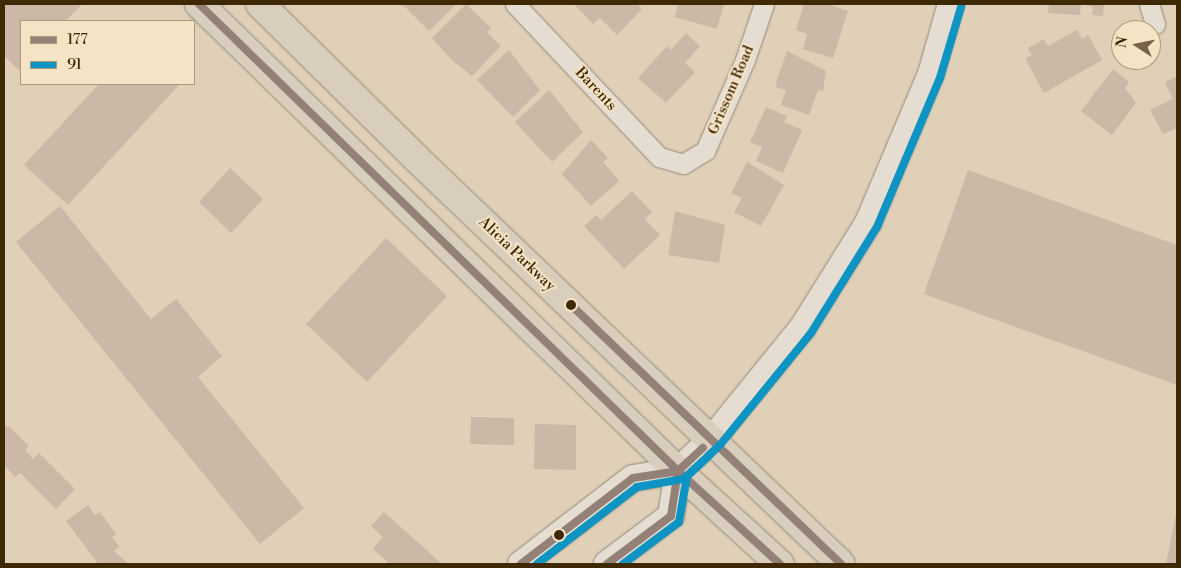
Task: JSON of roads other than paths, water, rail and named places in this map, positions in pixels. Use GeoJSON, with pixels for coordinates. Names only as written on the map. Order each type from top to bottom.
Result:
{"type":"FeatureCollection","features":[{"type":"Feature","properties":{"kind":"main road"},"geometry":{"type":"LineString","coordinates":[[199,4],[678,471],[780,564]]}},
{"type":"Feature","properties":{"kind":"main road","name":"Alicia Parkway"},"geometry":{"type":"LineString","coordinates":[[260,4],[841,564]]}},
{"type":"Feature","properties":{"kind":"main road"},"geometry":{"type":"LineString","coordinates":[[521,564],[633,478],[678,471],[712,439],[803,327],[868,223],[931,74],[951,4]]}},
{"type":"Feature","properties":{"kind":"main road"},"geometry":{"type":"LineString","coordinates":[[248,53],[280,24]]}},
{"type":"Feature","properties":{"kind":"main road"},"geometry":{"type":"LineString","coordinates":[[607,564],[671,516],[678,471]]}},
{"type":"Feature","properties":{"kind":"street","name":"Barents"},"geometry":{"type":"LineString","coordinates":[[515,4],[659,156],[683,164]]}},
{"type":"Feature","properties":{"kind":"street","name":"Grissom Road"},"geometry":{"type":"LineString","coordinates":[[683,164],[705,151],[745,60],[764,4]]}},
{"type":"Feature","properties":{"kind":"street"},"geometry":{"type":"LineString","coordinates":[[1149,4],[1154,20]]}}]}
